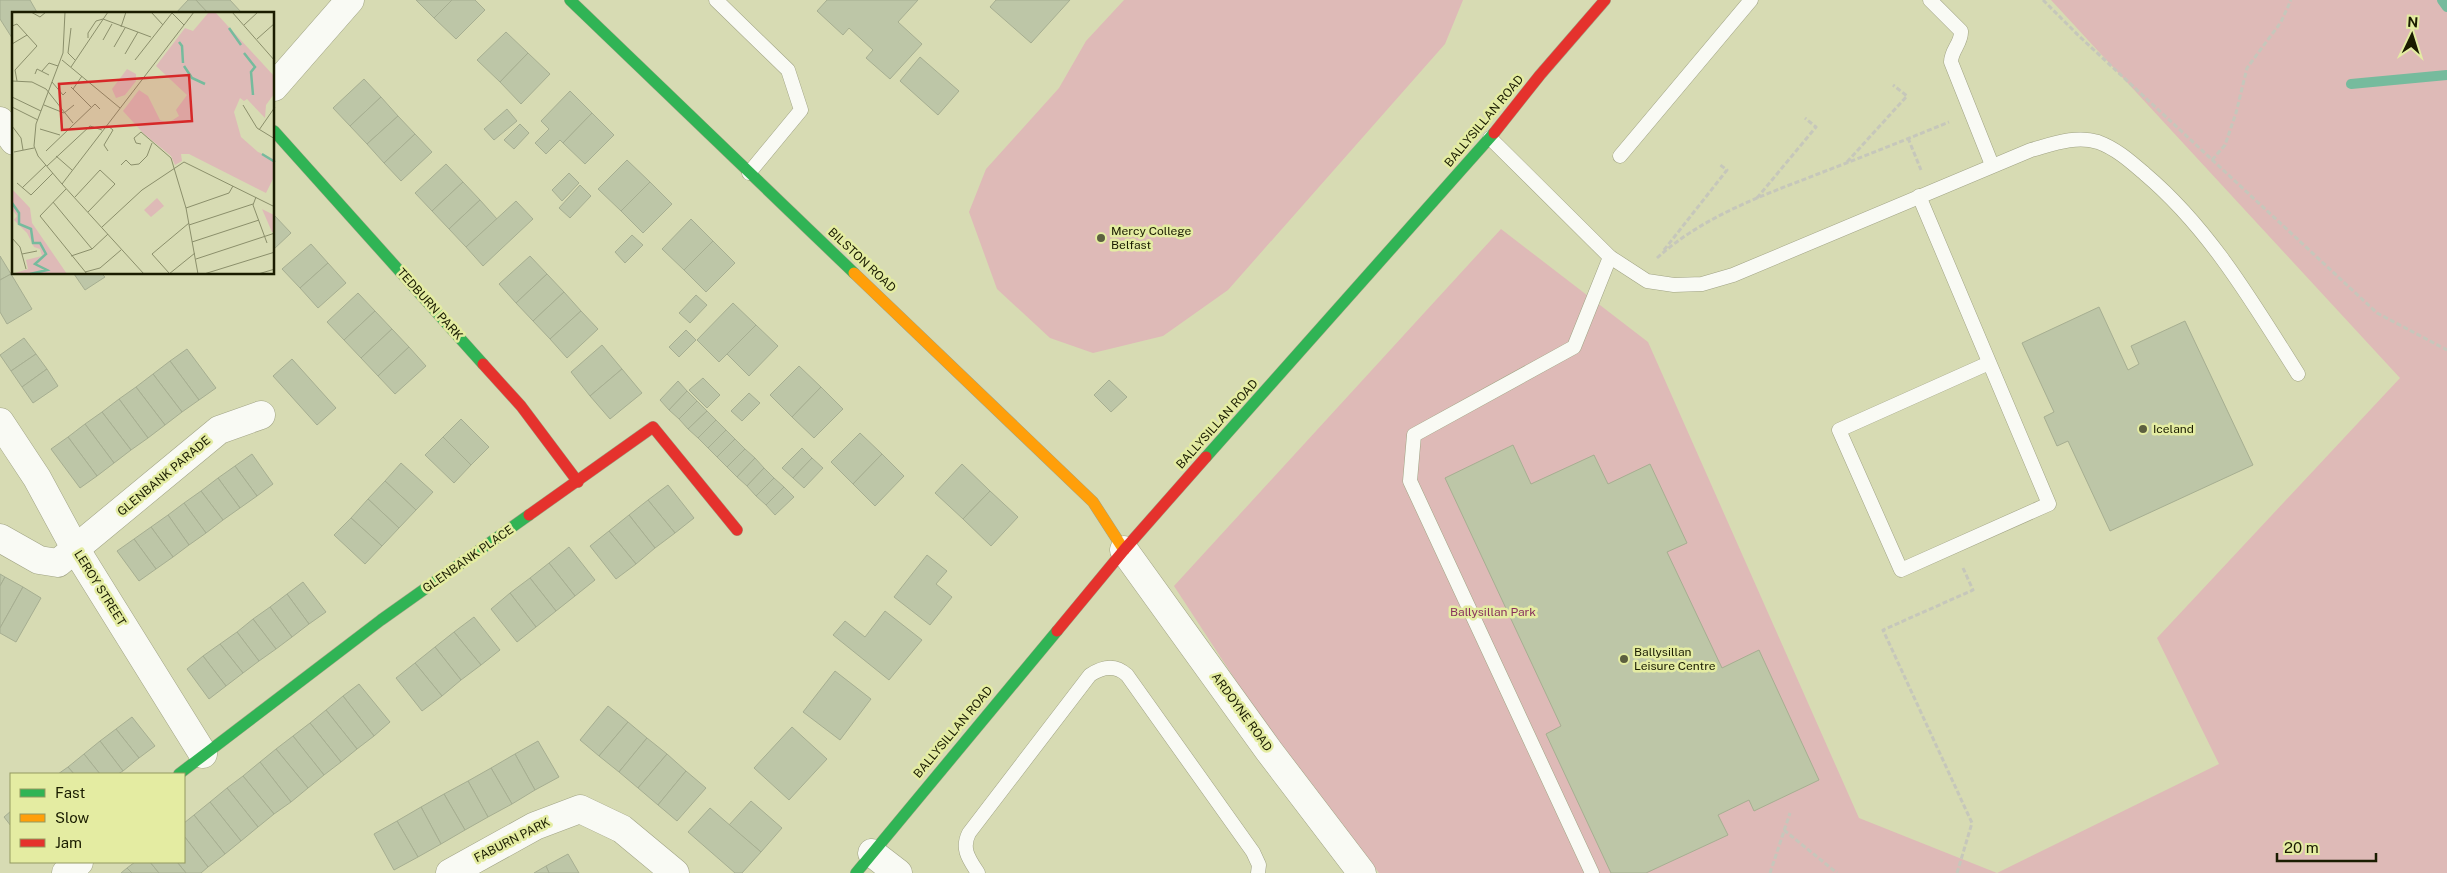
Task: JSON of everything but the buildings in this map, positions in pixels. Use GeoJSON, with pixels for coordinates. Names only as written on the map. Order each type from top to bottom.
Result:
{"type":"FeatureCollection","features":[{"type":"Feature","properties":{"kind":"main road","name":"BILSTON ROAD"},"geometry":{"type":"LineString","coordinates":[[570,0],[1093,502],[1124,550]]}},
{"type":"Feature","properties":{"kind":"main road","name":"BALLYSILLAN ROAD"},"geometry":{"type":"LineString","coordinates":[[864,863],[1124,550],[1490,138],[1540,75],[1605,0]]}},
{"type":"Feature","properties":{"kind":"main road","name":"TEDBURN PARK"},"geometry":{"type":"LineString","coordinates":[[275,133],[521,406],[578,482]]}},
{"type":"Feature","properties":{"kind":"main road","name":"GLENBANK PLACE"},"geometry":{"type":"LineString","coordinates":[[180,773],[381,620],[653,427],[737,530]]}},
{"type":"Feature","properties":{"kind":"street"},"geometry":{"type":"LineString","coordinates":[[275,86],[350,0]]}},
{"type":"Feature","properties":{"kind":"street"},"geometry":{"type":"LineString","coordinates":[[0,121],[12,138]]}},
{"type":"Feature","properties":{"kind":"street","name":"GLENBANK PARADE"},"geometry":{"type":"LineString","coordinates":[[0,538],[39,560],[58,563],[219,430],[261,415]]}},
{"type":"Feature","properties":{"kind":"street","name":"LEROY STREET"},"geometry":{"type":"LineString","coordinates":[[0,422],[37,478],[76,550],[203,754]]}},
{"type":"Feature","properties":{"kind":"street","name":"ARDOYNE ROAD"},"geometry":{"type":"LineString","coordinates":[[1124,550],[1270,751],[1362,873]]}},
{"type":"Feature","properties":{"kind":"street","name":"FABURN PARK"},"geometry":{"type":"LineString","coordinates":[[450,873],[535,826],[580,809],[622,829],[675,873]]}},
{"type":"Feature","properties":{"kind":"street"},"geometry":{"type":"LineString","coordinates":[[66,873],[78,863]]}},
{"type":"Feature","properties":{"kind":"street"},"geometry":{"type":"LineString","coordinates":[[864,863],[898,873]]}},
{"type":"Feature","properties":{"kind":"lane"},"geometry":{"type":"LineString","coordinates":[[716,0],[788,70],[801,110],[749,173]]}},
{"type":"Feature","properties":{"kind":"lane"},"geometry":{"type":"LineString","coordinates":[[1620,156],[1751,0]]}},
{"type":"Feature","properties":{"kind":"lane"},"geometry":{"type":"LineString","coordinates":[[1930,0],[1961,30],[1962,37],[1953,52],[1951,62],[1970,114],[1992,165]]}},
{"type":"Feature","properties":{"kind":"lane"},"geometry":{"type":"LineString","coordinates":[[1490,138],[1610,257],[1647,281],[1674,286],[1702,284],[1733,275],[2031,150],[2081,139],[2098,142],[2119,152],[2166,192],[2201,231],[2232,270],[2298,374]]}},
{"type":"Feature","properties":{"kind":"lane"},"geometry":{"type":"LineString","coordinates":[[1924,194],[1989,363],[2049,504],[1901,570],[1839,430],[1989,363]]}},
{"type":"Feature","properties":{"kind":"lane"},"geometry":{"type":"LineString","coordinates":[[1592,873],[1410,481],[1414,435],[1574,347],[1610,257]]}},
{"type":"Feature","properties":{"kind":"lane"},"geometry":{"type":"LineString","coordinates":[[978,873],[965,851],[964,842],[969,833],[1090,675],[1105,668],[1116,668],[1127,675],[1253,852],[1259,865],[1258,873]]}},
{"type":"Feature","properties":{"kind":"path"},"geometry":{"type":"LineString","coordinates":[[2043,0],[2080,37],[2377,313],[2447,350]]}},
{"type":"Feature","properties":{"kind":"path"},"geometry":{"type":"LineString","coordinates":[[2212,160],[2225,144],[2236,113],[2247,68],[2281,22],[2291,0]]}},
{"type":"Feature","properties":{"kind":"path"},"geometry":{"type":"LineString","coordinates":[[1847,163],[1907,96],[1893,85]]}},
{"type":"Feature","properties":{"kind":"path"},"geometry":{"type":"LineString","coordinates":[[1657,258],[1674,242],[1704,224],[1756,198],[1970,114]]}},
{"type":"Feature","properties":{"kind":"path"},"geometry":{"type":"LineString","coordinates":[[1756,198],[1816,127],[1805,118]]}},
{"type":"Feature","properties":{"kind":"path"},"geometry":{"type":"LineString","coordinates":[[1908,138],[1924,194]]}},
{"type":"Feature","properties":{"kind":"path"},"geometry":{"type":"LineString","coordinates":[[1642,278],[1727,170],[1719,164]]}},
{"type":"Feature","properties":{"kind":"path"},"geometry":{"type":"LineString","coordinates":[[1954,547],[1973,590],[1883,630],[1972,823],[1957,873]]}},
{"type":"Feature","properties":{"kind":"path"},"geometry":{"type":"LineString","coordinates":[[1770,873],[1790,813]]}},
{"type":"Feature","properties":{"kind":"path"},"geometry":{"type":"LineString","coordinates":[[1784,830],[1837,873]]}},
{"type":"Feature","properties":{"kind":"green space"},"geometry":{"type":"Polygon","coordinates":[[[1124,0],[1463,0],[1445,44],[1228,290],[1163,336],[1093,353],[1050,338],[997,289],[969,212],[986,169],[1059,88],[1086,41],[1124,0]]]}},
{"type":"Feature","properties":{"kind":"green space"},"geometry":{"type":"Polygon","coordinates":[[[2051,0],[2447,0],[2447,873],[1997,873],[2219,764],[2157,638],[2400,378],[2051,0]]]}},
{"type":"Feature","properties":{"kind":"green space","name":"Ballysillan Park"},"geometry":{"type":"Polygon","coordinates":[[[1501,229],[1648,342],[1859,818],[1997,873],[1379,873],[1278,745],[1174,586],[1501,229]]]}},
{"type":"Feature","properties":{"kind":"waterway"},"geometry":{"type":"LineString","coordinates":[[2442,0],[2447,7]]}},
{"type":"Feature","properties":{"kind":"waterway"},"geometry":{"type":"LineString","coordinates":[[2351,84],[2447,75]]}},
{"type":"Feature","properties":{"kind":"traffic: fast"},"geometry":{"type":"LineString","coordinates":[[570,0],[854,273]]}},
{"type":"Feature","properties":{"kind":"traffic: fast"},"geometry":{"type":"LineString","coordinates":[[275,132],[483,364]]}},
{"type":"Feature","properties":{"kind":"traffic: fast"},"geometry":{"type":"LineString","coordinates":[[1206,457],[1494,133]]}},
{"type":"Feature","properties":{"kind":"traffic: fast"},"geometry":{"type":"LineString","coordinates":[[180,773],[381,620],[529,515]]}},
{"type":"Feature","properties":{"kind":"traffic: fast"},"geometry":{"type":"LineString","coordinates":[[856,873],[1057,631]]}},
{"type":"Feature","properties":{"kind":"traffic: slow"},"geometry":{"type":"LineString","coordinates":[[854,273],[1093,502],[1124,550]]}},
{"type":"Feature","properties":{"kind":"traffic: jam"},"geometry":{"type":"LineString","coordinates":[[1494,133],[1540,75],[1605,0]]}},
{"type":"Feature","properties":{"kind":"traffic: jam"},"geometry":{"type":"LineString","coordinates":[[483,364],[521,406],[578,482]]}},
{"type":"Feature","properties":{"kind":"traffic: jam"},"geometry":{"type":"LineString","coordinates":[[529,515],[653,427],[737,530]]}},
{"type":"Feature","properties":{"kind":"traffic: jam"},"geometry":{"type":"LineString","coordinates":[[1057,631],[1124,550],[1206,457]]}},
{"type":"Feature","properties":{"kind":"place","name":"Mercy College Belfast"},"geometry":{"type":"Point","coordinates":[1101,238]}},
{"type":"Feature","properties":{"kind":"place","name":"Iceland"},"geometry":{"type":"Point","coordinates":[2143,429]}},
{"type":"Feature","properties":{"kind":"place","name":"Ballysillan Leisure Centre"},"geometry":{"type":"Point","coordinates":[1624,659]}}]}
